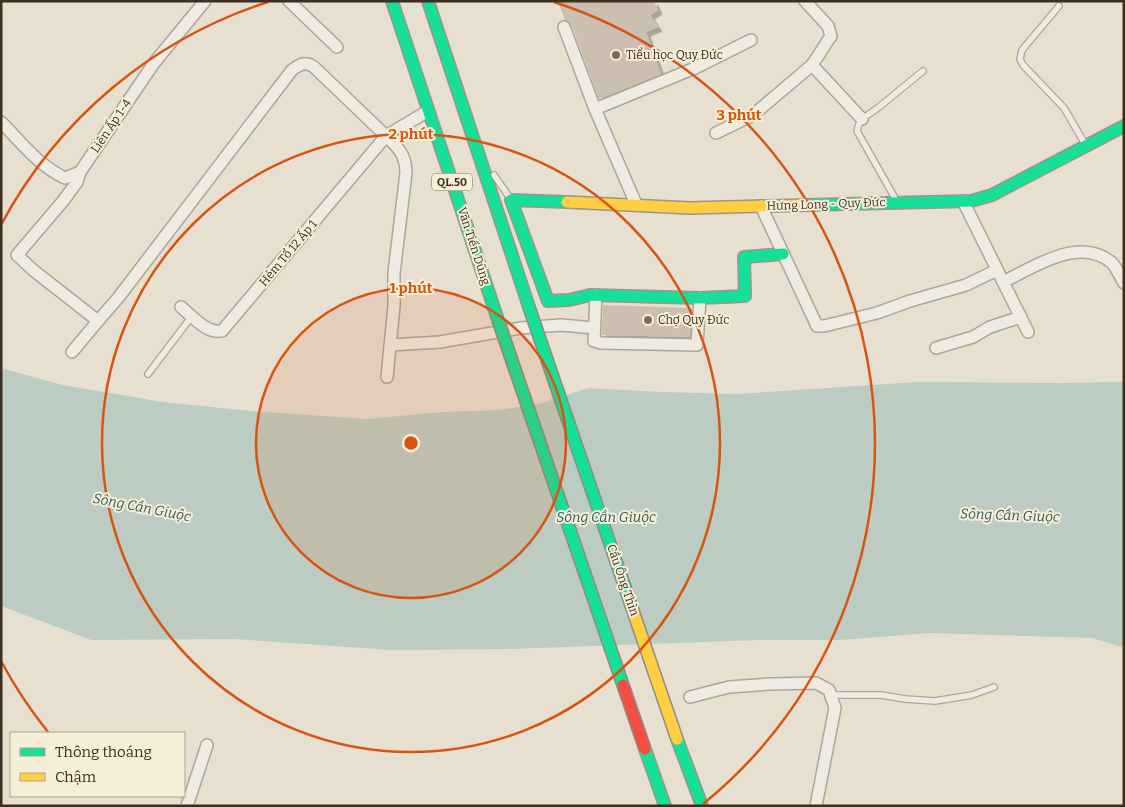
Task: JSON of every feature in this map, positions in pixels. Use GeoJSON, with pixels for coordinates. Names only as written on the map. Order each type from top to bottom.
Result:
{"type":"FeatureCollection","features":[{"type":"Feature","properties":{"kind":"main road","name":"Văn Tiến Dũng"},"geometry":{"type":"LineString","coordinates":[[392,1],[498,320],[665,806]]}},
{"type":"Feature","properties":{"kind":"main road","name":"QL.50"},"geometry":{"type":"LineString","coordinates":[[428,1],[477,148]]}},
{"type":"Feature","properties":{"kind":"main road","name":"Hưng Long - Quy Đức"},"geometry":{"type":"LineString","coordinates":[[511,200],[636,204],[690,208],[963,202],[992,195],[1124,126]]}},
{"type":"Feature","properties":{"kind":"main road","name":"Cầu Ông Thìn"},"geometry":{"type":"LineString","coordinates":[[477,148],[677,738],[702,806]]}},
{"type":"Feature","properties":{"kind":"main road"},"geometry":{"type":"LineString","coordinates":[[511,200],[548,301],[569,300],[590,294],[700,298],[745,296],[744,257],[783,254]]}},
{"type":"Feature","properties":{"kind":"street","name":"Liên Ấp 1-4"},"geometry":{"type":"LineString","coordinates":[[98,321],[56,289],[18,255],[77,182],[80,172],[154,62],[205,1]]}},
{"type":"Feature","properties":{"kind":"street"},"geometry":{"type":"LineString","coordinates":[[289,1],[336,47]]}},
{"type":"Feature","properties":{"kind":"street"},"geometry":{"type":"LineString","coordinates":[[716,133],[752,115],[812,65],[831,36],[828,26],[805,1]]}},
{"type":"Feature","properties":{"kind":"street"},"geometry":{"type":"LineString","coordinates":[[564,27],[595,109],[636,204]]}},
{"type":"Feature","properties":{"kind":"street"},"geometry":{"type":"LineString","coordinates":[[595,109],[695,68],[751,40]]}},
{"type":"Feature","properties":{"kind":"street"},"geometry":{"type":"LineString","coordinates":[[72,352],[118,298],[292,70],[300,64],[308,63],[403,153],[406,163],[394,273],[394,306],[387,377]]}},
{"type":"Feature","properties":{"kind":"street"},"geometry":{"type":"LineString","coordinates":[[812,65],[862,119]]}},
{"type":"Feature","properties":{"kind":"street"},"geometry":{"type":"LineString","coordinates":[[386,136],[428,110]]}},
{"type":"Feature","properties":{"kind":"street"},"geometry":{"type":"LineString","coordinates":[[1,122],[40,162],[54,173],[64,178],[80,172]]}},
{"type":"Feature","properties":{"kind":"street","name":"Hẻm Tổ 12 Ấp 1"},"geometry":{"type":"LineString","coordinates":[[181,307],[216,332],[222,331],[386,136]]}},
{"type":"Feature","properties":{"kind":"street"},"geometry":{"type":"LineString","coordinates":[[963,202],[1028,332]]}},
{"type":"Feature","properties":{"kind":"street"},"geometry":{"type":"LineString","coordinates":[[761,206],[817,326],[824,326],[876,313],[966,285],[998,270]]}},
{"type":"Feature","properties":{"kind":"street"},"geometry":{"type":"LineString","coordinates":[[1003,282],[1045,261],[1063,254],[1076,252],[1091,253],[1112,264],[1124,284]]}},
{"type":"Feature","properties":{"kind":"street"},"geometry":{"type":"LineString","coordinates":[[596,294],[594,328],[594,341],[596,343],[697,345],[700,298]]}},
{"type":"Feature","properties":{"kind":"street"},"geometry":{"type":"LineString","coordinates":[[936,348],[973,337],[990,327],[1021,317]]}},
{"type":"Feature","properties":{"kind":"street"},"geometry":{"type":"LineString","coordinates":[[390,345],[440,342],[531,327],[560,325],[594,328]]}},
{"type":"Feature","properties":{"kind":"street"},"geometry":{"type":"LineString","coordinates":[[690,696],[729,688],[770,684],[816,683],[829,690],[835,708],[816,806]]}},
{"type":"Feature","properties":{"kind":"street"},"geometry":{"type":"LineString","coordinates":[[187,806],[207,745]]}},
{"type":"Feature","properties":{"kind":"lane"},"geometry":{"type":"LineString","coordinates":[[1059,6],[1022,50],[1020,59],[1023,65],[1064,108],[1086,146]]}},
{"type":"Feature","properties":{"kind":"lane"},"geometry":{"type":"LineString","coordinates":[[897,202],[857,131],[862,119],[923,71]]}},
{"type":"Feature","properties":{"kind":"lane"},"geometry":{"type":"LineString","coordinates":[[477,148],[511,200]]}},
{"type":"Feature","properties":{"kind":"lane"},"geometry":{"type":"LineString","coordinates":[[148,374],[192,316]]}},
{"type":"Feature","properties":{"kind":"lane"},"geometry":{"type":"LineString","coordinates":[[832,695],[881,695],[935,701],[972,695],[994,687]]}},
{"type":"Feature","properties":{"kind":"water","name":"Sông Cần Giuộc"},"geometry":{"type":"Polygon","coordinates":[[[1,368],[63,385],[163,402],[251,411],[367,419],[442,412],[499,410],[539,404],[588,388],[737,394],[918,382],[1124,382],[1124,648],[1092,638],[930,633],[840,640],[760,640],[509,649],[391,650],[233,639],[91,640],[1,606],[1,368]]]}},
{"type":"Feature","properties":{"kind":"building","name":"Tiểu học Quy Đức"},"geometry":{"type":"Polygon","coordinates":[[[558,1],[654,1],[658,10],[650,15],[658,27],[646,32],[661,74],[599,99],[571,24],[565,20],[558,1]]]}},
{"type":"Feature","properties":{"kind":"building"},"geometry":{"type":"Polygon","coordinates":[[[603,305],[692,308],[690,337],[602,335],[603,305]]]}},
{"type":"Feature","properties":{"kind":"traffic: fast"},"geometry":{"type":"LineString","coordinates":[[392,1],[498,320]]}},
{"type":"Feature","properties":{"kind":"traffic: fast"},"geometry":{"type":"LineString","coordinates":[[428,1],[529,307]]}},
{"type":"Feature","properties":{"kind":"traffic: fast"},"geometry":{"type":"LineString","coordinates":[[806,205],[971,201],[992,195],[1124,126]]}},
{"type":"Feature","properties":{"kind":"traffic: fast"},"geometry":{"type":"LineString","coordinates":[[567,202],[511,200],[548,301],[569,300],[590,295],[700,298],[745,296],[744,257],[783,254]]}},
{"type":"Feature","properties":{"kind":"traffic: fast"},"geometry":{"type":"LineString","coordinates":[[529,307],[632,608]]}},
{"type":"Feature","properties":{"kind":"traffic: fast"},"geometry":{"type":"LineString","coordinates":[[498,320],[623,685]]}},
{"type":"Feature","properties":{"kind":"traffic: fast"},"geometry":{"type":"LineString","coordinates":[[677,739],[702,806]]}},
{"type":"Feature","properties":{"kind":"traffic: fast"},"geometry":{"type":"LineString","coordinates":[[645,749],[665,806]]}},
{"type":"Feature","properties":{"kind":"traffic: slow"},"geometry":{"type":"LineString","coordinates":[[567,202],[690,208],[806,205]]}},
{"type":"Feature","properties":{"kind":"traffic: slow"},"geometry":{"type":"LineString","coordinates":[[632,608],[677,739]]}},
{"type":"Feature","properties":{"kind":"traffic: jam"},"geometry":{"type":"LineString","coordinates":[[623,685],[645,749]]}},
{"type":"Feature","properties":{"kind":"place","name":"Tiểu học Quy Đức"},"geometry":{"type":"Point","coordinates":[616,55]}},
{"type":"Feature","properties":{"kind":"place","name":"Chợ Quy Đức"},"geometry":{"type":"Point","coordinates":[648,320]}}]}
